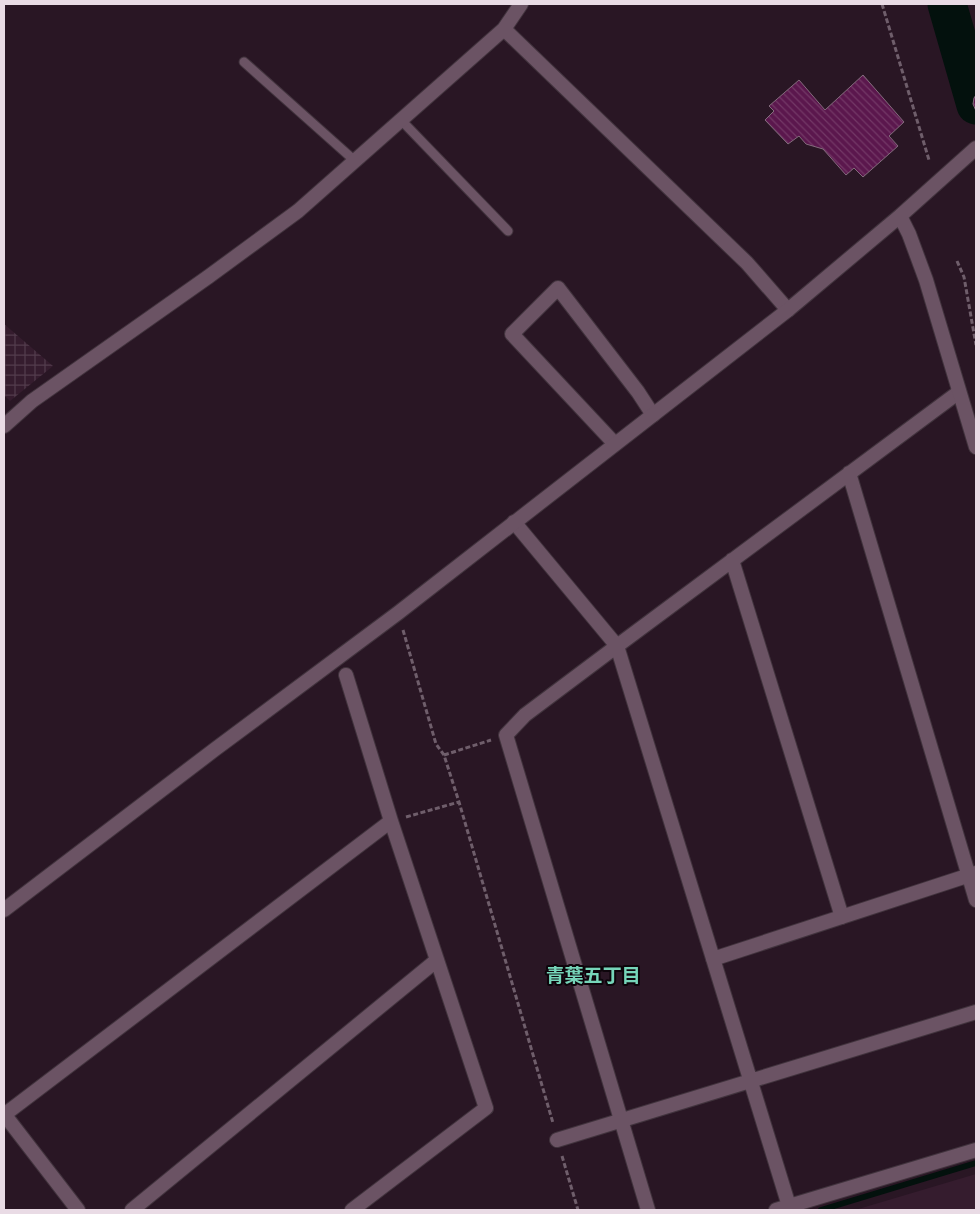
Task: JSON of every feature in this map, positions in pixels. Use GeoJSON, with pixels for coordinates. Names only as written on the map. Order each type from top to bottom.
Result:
{"type":"FeatureCollection","features":[{"type":"Feature","properties":{"kind":"street"},"geometry":{"type":"LineString","coordinates":[[4,426],[32,401],[298,211],[504,29],[521,4]]}},
{"type":"Feature","properties":{"kind":"street"},"geometry":{"type":"LineString","coordinates":[[504,29],[747,263],[788,310]]}},
{"type":"Feature","properties":{"kind":"street"},"geometry":{"type":"LineString","coordinates":[[4,910],[398,613],[788,310],[900,216],[976,148]]}},
{"type":"Feature","properties":{"kind":"street"},"geometry":{"type":"LineString","coordinates":[[900,216],[909,234],[926,280],[976,447]]}},
{"type":"Feature","properties":{"kind":"street"},"geometry":{"type":"LineString","coordinates":[[615,444],[512,334],[558,288],[638,392],[653,415]]}},
{"type":"Feature","properties":{"kind":"street"},"geometry":{"type":"LineString","coordinates":[[648,1210],[506,735],[525,715],[959,392]]}},
{"type":"Feature","properties":{"kind":"street"},"geometry":{"type":"LineString","coordinates":[[849,473],[973,875],[976,900]]}},
{"type":"Feature","properties":{"kind":"street"},"geometry":{"type":"LineString","coordinates":[[514,522],[617,646],[751,1081],[783,1208],[976,1150]]}},
{"type":"Feature","properties":{"kind":"street"},"geometry":{"type":"LineString","coordinates":[[732,560],[842,917]]}},
{"type":"Feature","properties":{"kind":"street"},"geometry":{"type":"LineString","coordinates":[[346,676],[391,821],[486,1108],[352,1210]]}},
{"type":"Feature","properties":{"kind":"street"},"geometry":{"type":"LineString","coordinates":[[78,1210],[4,1115],[391,821]]}},
{"type":"Feature","properties":{"kind":"street"},"geometry":{"type":"LineString","coordinates":[[714,960],[973,875]]}},
{"type":"Feature","properties":{"kind":"street"},"geometry":{"type":"LineString","coordinates":[[132,1210],[437,960]]}},
{"type":"Feature","properties":{"kind":"street"},"geometry":{"type":"LineString","coordinates":[[558,1140],[976,1012]]}},
{"type":"Feature","properties":{"kind":"lane"},"geometry":{"type":"LineString","coordinates":[[244,62],[355,161]]}},
{"type":"Feature","properties":{"kind":"lane"},"geometry":{"type":"LineString","coordinates":[[401,120],[508,231]]}},
{"type":"Feature","properties":{"kind":"path"},"geometry":{"type":"LineString","coordinates":[[882,4],[929,160]]}},
{"type":"Feature","properties":{"kind":"path"},"geometry":{"type":"LineString","coordinates":[[957,261],[964,278],[976,345]]}},
{"type":"Feature","properties":{"kind":"path"},"geometry":{"type":"LineString","coordinates":[[398,613],[436,744],[444,755],[578,1210]]}},
{"type":"Feature","properties":{"kind":"path"},"geometry":{"type":"LineString","coordinates":[[444,755],[506,735]]}},
{"type":"Feature","properties":{"kind":"path"},"geometry":{"type":"LineString","coordinates":[[391,821],[458,802]]}},
{"type":"Feature","properties":{"kind":"shaded area"},"geometry":{"type":"Polygon","coordinates":[[[4,324],[53,366],[10,401],[4,395],[4,324]]]}},
{"type":"Feature","properties":{"kind":"shaded area"},"geometry":{"type":"Polygon","coordinates":[[[976,1174],[976,1210],[855,1210],[976,1174]]]}},
{"type":"Feature","properties":{"kind":"building"},"geometry":{"type":"Polygon","coordinates":[[[863,75],[904,122],[889,136],[898,146],[863,177],[854,168],[846,175],[823,149],[806,144],[799,136],[788,144],[765,120],[774,111],[769,106],[799,80],[825,110],[863,75]]]}},
{"type":"Feature","properties":{"kind":"building"},"geometry":{"type":"Polygon","coordinates":[[[976,95],[976,111],[973,104],[976,95]]]}},
{"type":"Feature","properties":{"kind":"waterway"},"geometry":{"type":"LineString","coordinates":[[947,4],[976,105]]}},
{"type":"Feature","properties":{"kind":"waterway"},"geometry":{"type":"LineString","coordinates":[[821,1210],[976,1163]]}},
{"type":"Feature","properties":{"kind":"district","name":"青葉五丁目"},"geometry":{"type":"Point","coordinates":[593,974]}}]}
